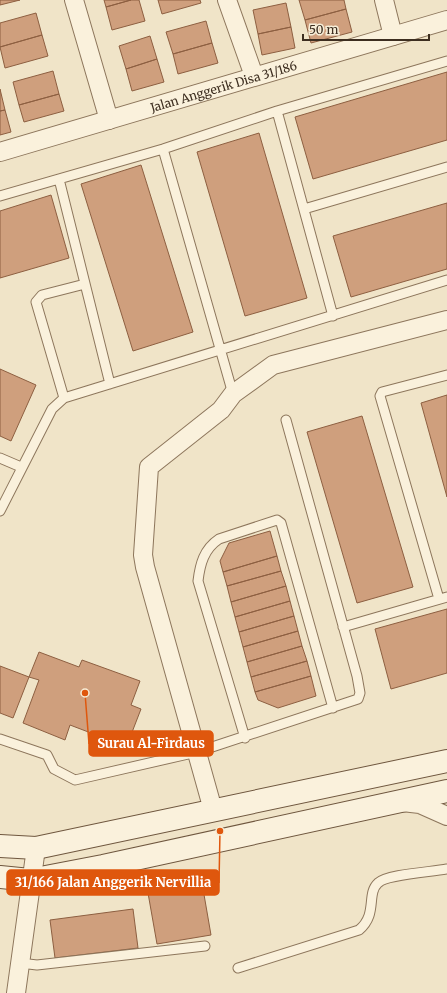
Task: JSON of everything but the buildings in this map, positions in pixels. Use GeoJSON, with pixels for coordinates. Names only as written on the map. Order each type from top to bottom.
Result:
{"type":"FeatureCollection","features":[{"type":"Feature","properties":{"kind":"main road"},"geometry":{"type":"LineString","coordinates":[[0,846],[36,848],[447,761]]}},
{"type":"Feature","properties":{"kind":"main road"},"geometry":{"type":"LineString","coordinates":[[0,877],[30,880],[103,866],[447,791]]}},
{"type":"Feature","properties":{"kind":"street"},"geometry":{"type":"LineString","coordinates":[[74,0],[109,120]]}},
{"type":"Feature","properties":{"kind":"street"},"geometry":{"type":"LineString","coordinates":[[227,0],[254,76]]}},
{"type":"Feature","properties":{"kind":"street"},"geometry":{"type":"LineString","coordinates":[[384,0],[393,36]]}},
{"type":"Feature","properties":{"kind":"street","name":"Jalan Anggerik Disa 31/186"},"geometry":{"type":"LineString","coordinates":[[0,152],[447,20]]}},
{"type":"Feature","properties":{"kind":"street"},"geometry":{"type":"LineString","coordinates":[[213,810],[145,567],[143,555],[148,467],[221,410],[233,394],[273,365],[447,320]]}},
{"type":"Feature","properties":{"kind":"street"},"geometry":{"type":"LineString","coordinates":[[397,802],[420,804],[447,816]]}},
{"type":"Feature","properties":{"kind":"street"},"geometry":{"type":"LineString","coordinates":[[16,993],[30,880],[36,848]]}},
{"type":"Feature","properties":{"kind":"lane"},"geometry":{"type":"LineString","coordinates":[[0,196],[163,149],[277,111],[447,61]]}},
{"type":"Feature","properties":{"kind":"lane"},"geometry":{"type":"LineString","coordinates":[[277,111],[332,316]]}},
{"type":"Feature","properties":{"kind":"lane"},"geometry":{"type":"LineString","coordinates":[[163,149],[233,394]]}},
{"type":"Feature","properties":{"kind":"lane"},"geometry":{"type":"LineString","coordinates":[[304,209],[447,167]]}},
{"type":"Feature","properties":{"kind":"lane"},"geometry":{"type":"LineString","coordinates":[[59,179],[110,384]]}},
{"type":"Feature","properties":{"kind":"lane"},"geometry":{"type":"LineString","coordinates":[[0,511],[52,408],[64,398],[447,280]]}},
{"type":"Feature","properties":{"kind":"lane"},"geometry":{"type":"LineString","coordinates":[[64,398],[36,302],[42,295],[85,284]]}},
{"type":"Feature","properties":{"kind":"lane"},"geometry":{"type":"LineString","coordinates":[[343,627],[443,598],[380,396],[382,392],[447,375]]}},
{"type":"Feature","properties":{"kind":"lane"},"geometry":{"type":"LineString","coordinates":[[0,739],[47,755],[54,769],[75,780],[197,752],[245,738],[358,698],[360,693],[343,627],[286,420]]}},
{"type":"Feature","properties":{"kind":"lane"},"geometry":{"type":"LineString","coordinates":[[0,458],[21,467]]}},
{"type":"Feature","properties":{"kind":"lane"},"geometry":{"type":"LineString","coordinates":[[245,738],[198,581],[204,555],[211,544],[219,539],[277,520],[281,523],[333,708]]}},
{"type":"Feature","properties":{"kind":"lane"},"geometry":{"type":"LineString","coordinates":[[238,968],[359,930],[366,924],[370,917],[374,889],[378,883],[388,878],[447,869]]}},
{"type":"Feature","properties":{"kind":"lane"},"geometry":{"type":"LineString","coordinates":[[20,963],[37,965],[205,946]]}},
{"type":"Feature","properties":{"kind":"place","name":"Surau Al-Firdaus"},"geometry":{"type":"Point","coordinates":[85,693]}},
{"type":"Feature","properties":{"kind":"place","name":"31/166 Jalan Anggerik Nervillia"},"geometry":{"type":"Point","coordinates":[220,831]}}]}
